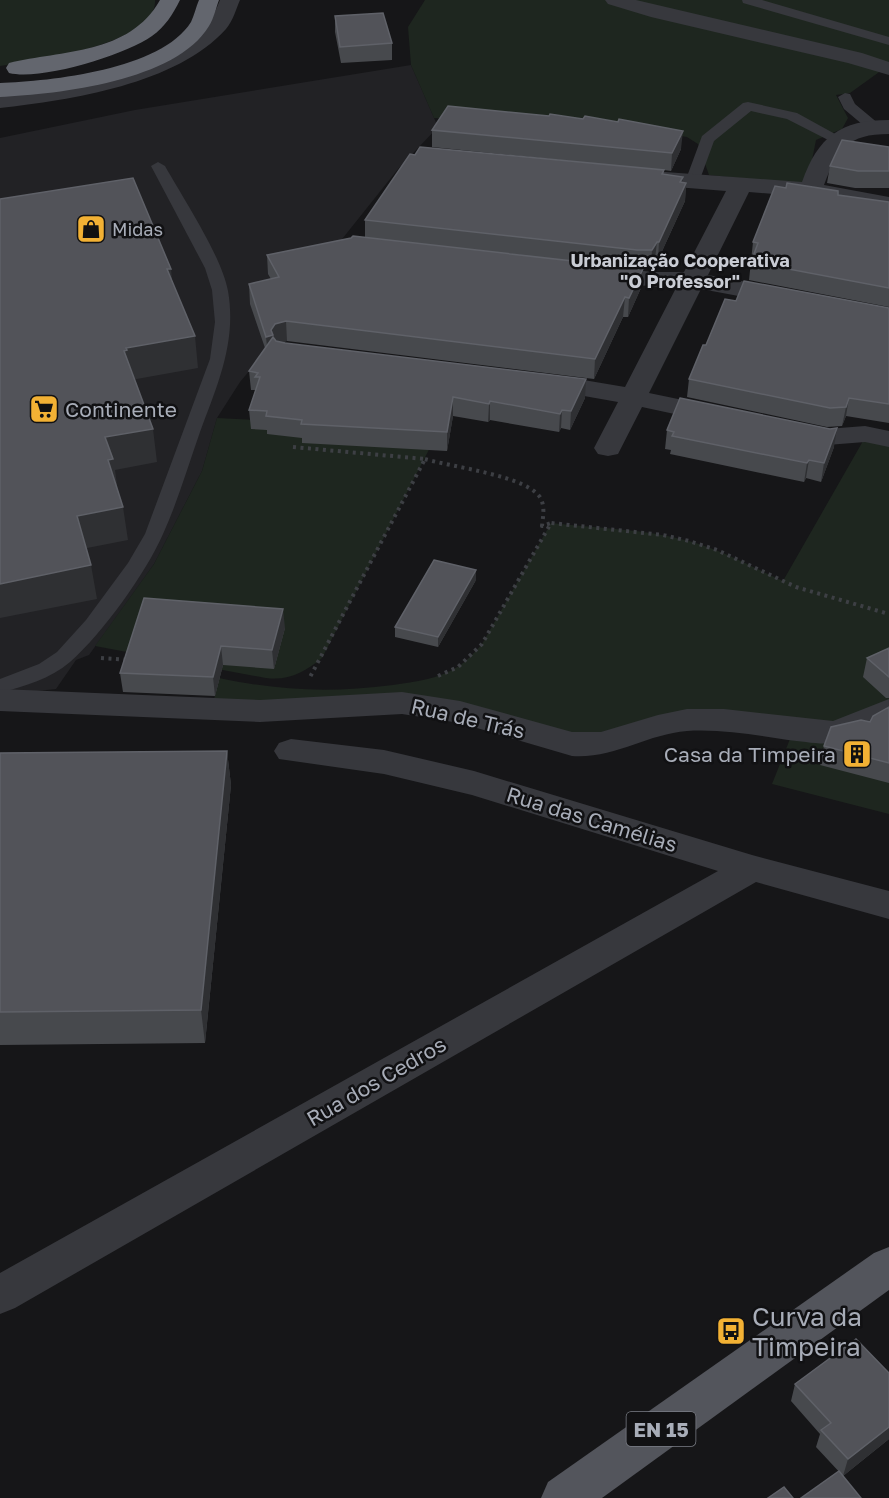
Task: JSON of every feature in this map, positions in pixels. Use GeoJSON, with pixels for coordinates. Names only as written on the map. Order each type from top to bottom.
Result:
{"type":"FeatureCollection","features":[{"type":"Feature","properties":{"kind":"highway"},"geometry":{"type":"LineString","coordinates":[[0,69],[52,64],[105,51],[138,36],[154,25],[170,0]]}},
{"type":"Feature","properties":{"kind":"highway"},"geometry":{"type":"LineString","coordinates":[[0,90],[79,83],[114,75],[156,59],[196,29],[203,20],[209,0]]}},
{"type":"Feature","properties":{"kind":"main road","name":"EN 15"},"geometry":{"type":"LineString","coordinates":[[564,1498],[889,1266]]}},
{"type":"Feature","properties":{"kind":"street"},"geometry":{"type":"LineString","coordinates":[[0,101],[63,93],[143,71],[189,48],[213,31],[222,21],[230,0]]}},
{"type":"Feature","properties":{"kind":"street"},"geometry":{"type":"LineString","coordinates":[[615,0],[651,11],[854,58],[889,69]]}},
{"type":"Feature","properties":{"kind":"street"},"geometry":{"type":"LineString","coordinates":[[812,190],[827,150],[839,140],[882,127]]}},
{"type":"Feature","properties":{"kind":"street"},"geometry":{"type":"LineString","coordinates":[[610,174],[812,190],[889,204]]}},
{"type":"Feature","properties":{"kind":"street"},"geometry":{"type":"LineString","coordinates":[[608,448],[740,186]]}},
{"type":"Feature","properties":{"kind":"street"},"geometry":{"type":"LineString","coordinates":[[577,271],[653,280],[693,279],[808,302]]}},
{"type":"Feature","properties":{"kind":"street"},"geometry":{"type":"LineString","coordinates":[[519,378],[574,385],[827,437],[865,434],[889,439]]}},
{"type":"Feature","properties":{"kind":"street","name":"Rua de Trás"},"geometry":{"type":"LineString","coordinates":[[0,700],[260,711],[402,703],[442,708],[572,744],[592,746],[659,725],[688,720],[833,732],[846,729],[889,710]]}},
{"type":"Feature","properties":{"kind":"street","name":"Rua das Camélias"},"geometry":{"type":"LineString","coordinates":[[291,751],[384,762],[465,781],[752,868],[889,906]]}},
{"type":"Feature","properties":{"kind":"street","name":"Rua dos Cedros"},"geometry":{"type":"LineString","coordinates":[[0,1295],[752,868]]}},
{"type":"Feature","properties":{"kind":"lane"},"geometry":{"type":"LineString","coordinates":[[748,0],[889,41]]}},
{"type":"Feature","properties":{"kind":"lane"},"geometry":{"type":"LineString","coordinates":[[845,98],[849,106],[882,127]]}},
{"type":"Feature","properties":{"kind":"lane"},"geometry":{"type":"LineString","coordinates":[[692,182],[707,139],[748,106],[792,116],[839,140]]}},
{"type":"Feature","properties":{"kind":"lane"},"geometry":{"type":"LineString","coordinates":[[0,686],[39,672],[71,650],[140,558],[154,534],[218,359],[223,322],[218,283],[209,261],[158,166]]}},
{"type":"Feature","properties":{"kind":"path"},"geometry":{"type":"LineString","coordinates":[[293,447],[425,459],[505,477],[524,484],[536,492],[544,507],[542,525],[551,523],[663,535],[689,541],[717,550],[796,587],[889,614]]}},
{"type":"Feature","properties":{"kind":"path"},"geometry":{"type":"LineString","coordinates":[[304,684],[319,665],[425,459]]}},
{"type":"Feature","properties":{"kind":"path"},"geometry":{"type":"LineString","coordinates":[[436,677],[458,667],[482,644],[551,523]]}},
{"type":"Feature","properties":{"kind":"path"},"geometry":{"type":"LineString","coordinates":[[65,702],[79,671],[92,660],[106,657],[138,661]]}},
{"type":"Feature","properties":{"kind":"shaded area"},"geometry":{"type":"Polygon","coordinates":[[[0,0],[155,0],[151,15],[137,28],[116,39],[64,55],[0,66],[0,0]]]}},
{"type":"Feature","properties":{"kind":"shaded area"},"geometry":{"type":"Polygon","coordinates":[[[425,0],[889,0],[889,65],[850,93],[836,95],[848,118],[842,129],[816,140],[811,165],[804,182],[793,183],[709,175],[698,144],[687,137],[634,129],[434,118],[411,65],[408,27],[425,0]]]}},
{"type":"Feature","properties":{"kind":"shaded area"},"geometry":{"type":"Polygon","coordinates":[[[411,65],[438,127],[398,169],[323,263],[266,351],[240,382],[217,418],[202,471],[154,564],[89,655],[76,660],[56,689],[0,695],[0,138],[135,110],[411,65]]]}},
{"type":"Feature","properties":{"kind":"shaded area"},"geometry":{"type":"Polygon","coordinates":[[[217,418],[439,430],[322,658],[289,677],[266,678],[95,646],[154,564],[202,471],[217,418]]]}},
{"type":"Feature","properties":{"kind":"shaded area"},"geometry":{"type":"Polygon","coordinates":[[[863,441],[889,446],[889,706],[838,729],[678,713],[588,741],[473,712],[213,704],[219,678],[285,688],[348,689],[418,681],[435,677],[459,666],[482,644],[551,523],[638,531],[689,541],[725,554],[783,581],[863,441]]]}},
{"type":"Feature","properties":{"kind":"shaded area"},"geometry":{"type":"Polygon","coordinates":[[[889,715],[889,814],[772,784],[792,734],[889,715]]]}},
{"type":"Feature","properties":{"kind":"building"},"geometry":{"type":"Polygon","coordinates":[[[383,13],[392,43],[340,47],[335,16],[383,13]]]}},
{"type":"Feature","properties":{"kind":"building"},"geometry":{"type":"Polygon","coordinates":[[[448,106],[549,116],[550,114],[583,119],[585,116],[618,122],[619,119],[683,131],[672,153],[432,130],[448,106]]]}},
{"type":"Feature","properties":{"kind":"building"},"geometry":{"type":"Polygon","coordinates":[[[842,140],[889,147],[889,171],[858,171],[830,166],[842,140]]]}},
{"type":"Feature","properties":{"kind":"building"},"geometry":{"type":"Polygon","coordinates":[[[420,147],[664,170],[662,174],[683,177],[680,182],[686,183],[659,242],[652,250],[365,220],[410,154],[415,155],[420,147]]]}},
{"type":"Feature","properties":{"kind":"building","name":"Continente"},"geometry":{"type":"Polygon","coordinates":[[[133,178],[171,269],[167,269],[195,336],[126,348],[127,350],[124,351],[153,429],[105,437],[113,459],[108,460],[123,507],[77,516],[91,565],[0,584],[0,199],[133,178]]]}},
{"type":"Feature","properties":{"kind":"building"},"geometry":{"type":"Polygon","coordinates":[[[787,183],[838,191],[838,195],[889,202],[889,288],[751,262],[758,243],[753,242],[775,186],[786,188],[787,183]]]}},
{"type":"Feature","properties":{"kind":"building"},"geometry":{"type":"Polygon","coordinates":[[[353,236],[643,269],[629,298],[625,297],[595,359],[286,321],[275,324],[271,330],[273,335],[266,337],[249,284],[279,277],[267,255],[353,236]]]}},
{"type":"Feature","properties":{"kind":"building"},"geometry":{"type":"Polygon","coordinates":[[[744,281],[889,308],[889,404],[849,398],[846,407],[830,408],[689,379],[725,299],[736,301],[744,281]]]}},
{"type":"Feature","properties":{"kind":"building"},"geometry":{"type":"Polygon","coordinates":[[[273,337],[276,341],[285,343],[586,379],[571,411],[562,410],[560,414],[490,401],[489,404],[453,397],[447,432],[301,424],[302,420],[266,416],[267,411],[249,410],[260,377],[255,377],[258,373],[249,371],[273,337]]]}},
{"type":"Feature","properties":{"kind":"building"},"geometry":{"type":"Polygon","coordinates":[[[680,398],[830,429],[837,428],[824,463],[809,460],[807,463],[672,436],[674,432],[667,430],[680,398]]]}},
{"type":"Feature","properties":{"kind":"building"},"geometry":{"type":"Polygon","coordinates":[[[434,560],[476,570],[438,637],[395,627],[434,560]]]}},
{"type":"Feature","properties":{"kind":"building"},"geometry":{"type":"Polygon","coordinates":[[[144,598],[283,609],[272,650],[221,646],[213,677],[120,673],[144,598]]]}},
{"type":"Feature","properties":{"kind":"building"},"geometry":{"type":"Polygon","coordinates":[[[889,648],[889,677],[867,658],[889,648]]]}},
{"type":"Feature","properties":{"kind":"building"},"geometry":{"type":"Polygon","coordinates":[[[889,707],[889,763],[824,746],[831,727],[861,720],[870,722],[873,716],[889,707]]]}},
{"type":"Feature","properties":{"kind":"building"},"geometry":{"type":"Polygon","coordinates":[[[227,751],[201,1010],[0,1012],[0,753],[227,751]]]}},
{"type":"Feature","properties":{"kind":"building"},"geometry":{"type":"Polygon","coordinates":[[[856,1339],[889,1373],[889,1427],[848,1459],[821,1430],[831,1423],[795,1384],[856,1339]]]}},
{"type":"Feature","properties":{"kind":"building"},"geometry":{"type":"Polygon","coordinates":[[[839,1471],[861,1498],[801,1498],[839,1471]]]}},
{"type":"Feature","properties":{"kind":"building"},"geometry":{"type":"Polygon","coordinates":[[[784,1487],[793,1498],[768,1498],[784,1487]]]}},
{"type":"Feature","properties":{"kind":"place","name":"Midas"},"geometry":{"type":"Point","coordinates":[91,229]}},
{"type":"Feature","properties":{"kind":"place","name":"Continente"},"geometry":{"type":"Point","coordinates":[44,409]}},
{"type":"Feature","properties":{"kind":"place","name":"Casa da Timpeira"},"geometry":{"type":"Point","coordinates":[857,754]}},
{"type":"Feature","properties":{"kind":"place","name":"Curva da Timpeira"},"geometry":{"type":"Point","coordinates":[731,1331]}},
{"type":"Feature","properties":{"kind":"district","name":"Urbanização Cooperativa \"O Professor\""},"geometry":{"type":"Point","coordinates":[680,270]}}]}
